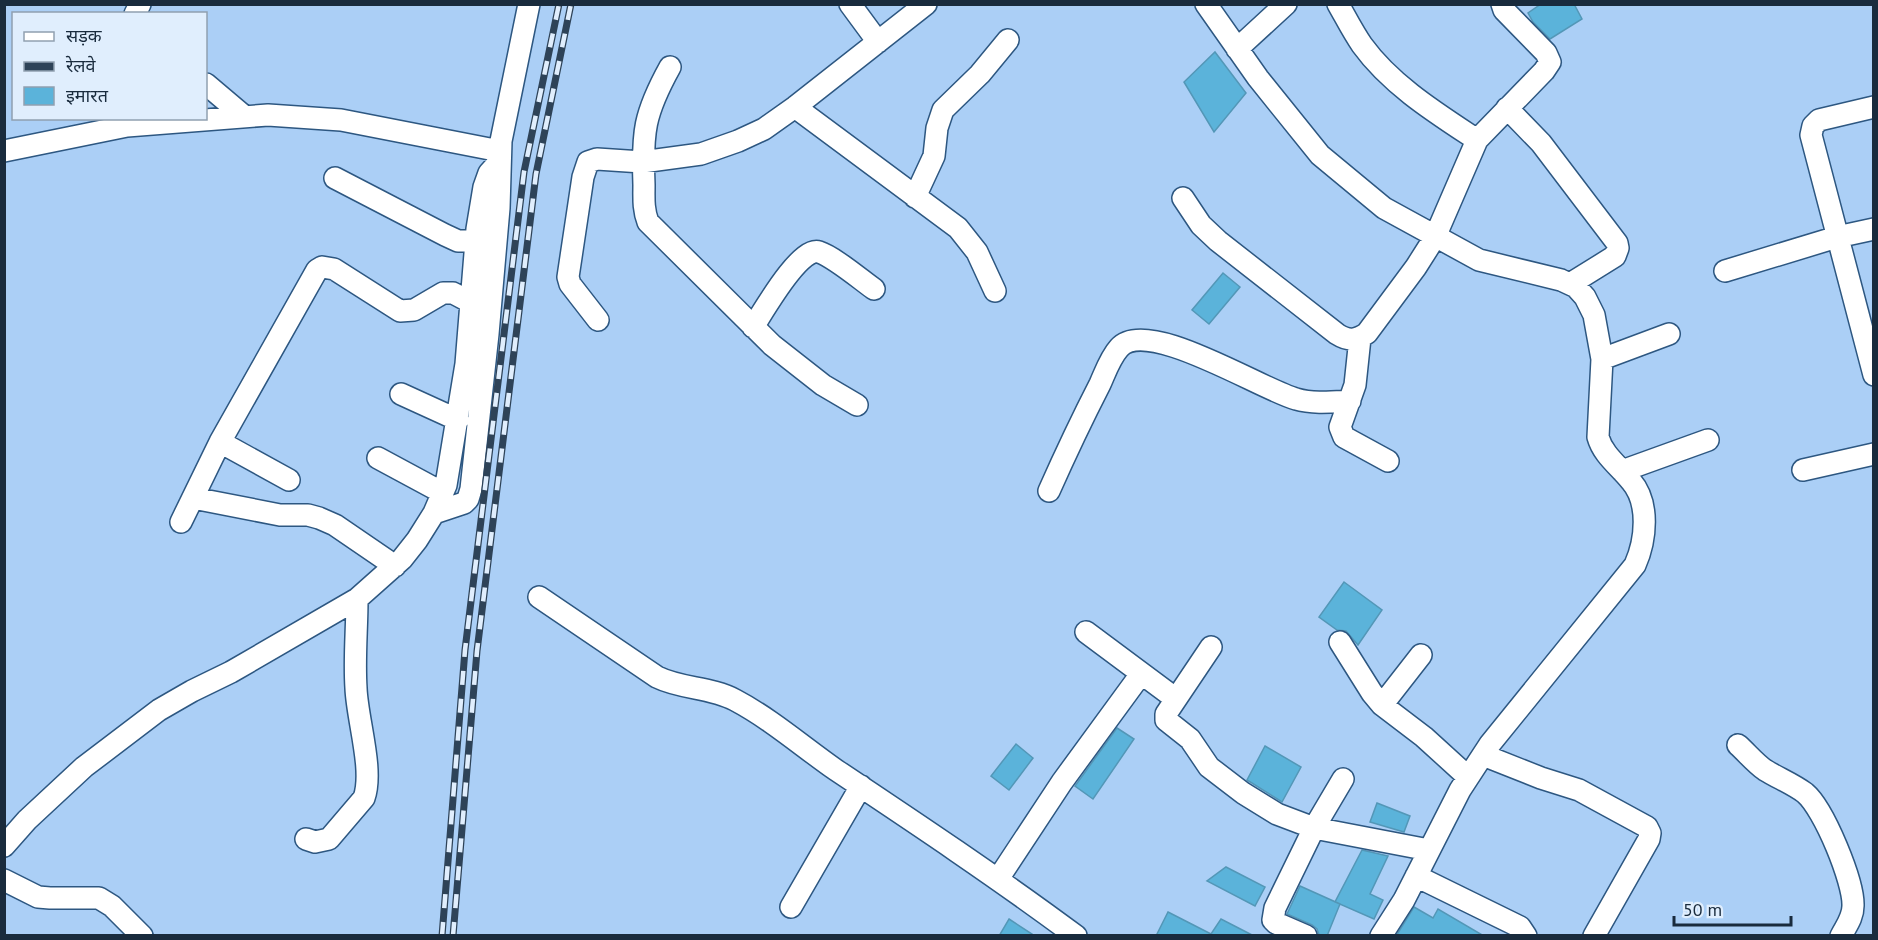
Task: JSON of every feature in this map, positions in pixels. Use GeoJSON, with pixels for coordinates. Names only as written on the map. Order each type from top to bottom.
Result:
{"type":"FeatureCollection","features":[{"type":"Feature","properties":{"kind":"street"},"geometry":{"type":"LineString","coordinates":[[434,513],[464,502],[468,499],[471,489],[488,334],[499,208],[500,157],[505,117],[529,4]]}},
{"type":"Feature","properties":{"kind":"street"},"geometry":{"type":"LineString","coordinates":[[850,4],[878,42]]}},
{"type":"Feature","properties":{"kind":"street"},"geometry":{"type":"LineString","coordinates":[[598,320],[570,284],[568,277],[585,167],[588,162],[592,160],[642,162],[701,154],[764,129],[926,4]]}},
{"type":"Feature","properties":{"kind":"street"},"geometry":{"type":"LineString","coordinates":[[1206,4],[1302,134],[1333,168],[1384,208],[1479,260],[1570,284],[1585,297],[1594,315],[1602,358],[1598,437],[1601,448],[1633,483],[1641,500],[1644,521],[1642,548],[1635,565],[1483,755],[1468,777],[1404,900],[1381,936]]}},
{"type":"Feature","properties":{"kind":"street"},"geometry":{"type":"LineString","coordinates":[[1238,48],[1286,4]]}},
{"type":"Feature","properties":{"kind":"street"},"geometry":{"type":"LineString","coordinates":[[1338,4],[1362,45],[1382,69],[1421,103],[1477,140]]}},
{"type":"Feature","properties":{"kind":"street"},"geometry":{"type":"LineString","coordinates":[[1183,198],[1201,225],[1235,255],[1337,334],[1345,339],[1360,338],[1367,333],[1416,267],[1435,237],[1477,140],[1550,62],[1546,53],[1504,10],[1502,4]]}},
{"type":"Feature","properties":{"kind":"street"},"geometry":{"type":"LineString","coordinates":[[915,197],[934,156],[937,128],[943,110],[980,74],[1008,40]]}},
{"type":"Feature","properties":{"kind":"street"},"geometry":{"type":"LineString","coordinates":[[670,67],[654,95],[643,137],[644,211],[648,222],[772,345],[823,385],[857,405]]}},
{"type":"Feature","properties":{"kind":"street"},"geometry":{"type":"LineString","coordinates":[[207,85],[245,117]]}},
{"type":"Feature","properties":{"kind":"street"},"geometry":{"type":"LineString","coordinates":[[795,107],[958,228],[969,239],[995,291]]}},
{"type":"Feature","properties":{"kind":"street"},"geometry":{"type":"LineString","coordinates":[[1872,365],[1811,135],[1813,126],[1819,120],[1874,107]]}},
{"type":"Feature","properties":{"kind":"street"},"geometry":{"type":"LineString","coordinates":[[1507,108],[1541,143],[1617,243],[1618,252],[1615,256],[1570,284]]}},
{"type":"Feature","properties":{"kind":"street"},"geometry":{"type":"LineString","coordinates":[[207,120],[292,116],[341,120],[500,157]]}},
{"type":"Feature","properties":{"kind":"street"},"geometry":{"type":"LineString","coordinates":[[4,151],[127,126],[206,120]]}},
{"type":"Feature","properties":{"kind":"street"},"geometry":{"type":"LineString","coordinates":[[4,846],[27,820],[76,774],[159,710],[231,672],[357,599],[395,566],[417,540],[434,513],[443,493],[458,420],[484,187],[489,173],[500,157]]}},
{"type":"Feature","properties":{"kind":"street"},"geometry":{"type":"LineString","coordinates":[[335,178],[458,241],[477,241]]}},
{"type":"Feature","properties":{"kind":"street"},"geometry":{"type":"LineString","coordinates":[[1725,271],[1837,237],[1874,229]]}},
{"type":"Feature","properties":{"kind":"street"},"geometry":{"type":"LineString","coordinates":[[753,327],[796,264],[808,253],[814,251],[826,256],[874,289]]}},
{"type":"Feature","properties":{"kind":"street"},"geometry":{"type":"LineString","coordinates":[[181,522],[220,442],[317,270],[322,267],[334,269],[400,311],[414,310],[443,292],[453,293],[472,303]]}},
{"type":"Feature","properties":{"kind":"street"},"geometry":{"type":"LineString","coordinates":[[1602,358],[1669,334]]}},
{"type":"Feature","properties":{"kind":"street"},"geometry":{"type":"LineString","coordinates":[[1360,338],[1358,364],[1350,401],[1341,420],[1341,432],[1344,437],[1388,461]]}},
{"type":"Feature","properties":{"kind":"street"},"geometry":{"type":"LineString","coordinates":[[1049,491],[1074,434],[1115,355],[1125,343],[1133,340],[1153,341],[1179,348],[1297,400],[1325,403],[1350,401]]}},
{"type":"Feature","properties":{"kind":"street"},"geometry":{"type":"LineString","coordinates":[[401,394],[458,420]]}},
{"type":"Feature","properties":{"kind":"street"},"geometry":{"type":"LineString","coordinates":[[1622,471],[1708,440]]}},
{"type":"Feature","properties":{"kind":"street"},"geometry":{"type":"LineString","coordinates":[[220,442],[289,480]]}},
{"type":"Feature","properties":{"kind":"street"},"geometry":{"type":"LineString","coordinates":[[1803,470],[1874,454]]}},
{"type":"Feature","properties":{"kind":"street"},"geometry":{"type":"LineString","coordinates":[[378,458],[443,493]]}},
{"type":"Feature","properties":{"kind":"street"},"geometry":{"type":"LineString","coordinates":[[193,498],[280,515],[319,518],[335,525],[395,566]]}},
{"type":"Feature","properties":{"kind":"street"},"geometry":{"type":"LineString","coordinates":[[539,597],[657,677],[674,684],[706,689],[734,699],[998,879],[1076,936]]}},
{"type":"Feature","properties":{"kind":"street"},"geometry":{"type":"LineString","coordinates":[[306,839],[315,842],[329,839],[364,798],[367,790],[367,772],[356,687],[357,599]]}},
{"type":"Feature","properties":{"kind":"street"},"geometry":{"type":"LineString","coordinates":[[1086,632],[1176,699]]}},
{"type":"Feature","properties":{"kind":"street"},"geometry":{"type":"LineString","coordinates":[[1340,642],[1382,705],[1424,737],[1468,777]]}},
{"type":"Feature","properties":{"kind":"street"},"geometry":{"type":"LineString","coordinates":[[1211,647],[1166,714],[1166,720],[1190,740],[1209,766],[1253,800],[1277,814],[1314,828],[1429,850]]}},
{"type":"Feature","properties":{"kind":"street"},"geometry":{"type":"LineString","coordinates":[[1382,705],[1420,655]]}},
{"type":"Feature","properties":{"kind":"street"},"geometry":{"type":"LineString","coordinates":[[998,879],[1062,783],[1141,674]]}},
{"type":"Feature","properties":{"kind":"street"},"geometry":{"type":"LineString","coordinates":[[1738,745],[1763,768],[1807,794],[1841,855],[1850,881],[1853,908],[1852,916],[1840,936]]}},
{"type":"Feature","properties":{"kind":"street"},"geometry":{"type":"LineString","coordinates":[[1483,755],[1548,781],[1579,790],[1647,827],[1650,839],[1594,936]]}},
{"type":"Feature","properties":{"kind":"street"},"geometry":{"type":"LineString","coordinates":[[1306,936],[1276,923],[1273,914],[1314,828],[1343,779]]}},
{"type":"Feature","properties":{"kind":"street"},"geometry":{"type":"LineString","coordinates":[[791,907],[861,786]]}},
{"type":"Feature","properties":{"kind":"street"},"geometry":{"type":"LineString","coordinates":[[1416,876],[1520,927],[1526,936]]}},
{"type":"Feature","properties":{"kind":"street"},"geometry":{"type":"LineString","coordinates":[[4,880],[38,897],[99,898],[112,906],[142,936]]}},
{"type":"Feature","properties":{"kind":"building"},"geometry":{"type":"Polygon","coordinates":[[[1541,4],[1574,4],[1582,19],[1550,39],[1533,22],[1528,13],[1541,4]]]}},
{"type":"Feature","properties":{"kind":"building"},"geometry":{"type":"Polygon","coordinates":[[[1215,52],[1246,93],[1214,132],[1184,82],[1215,52]]]}},
{"type":"Feature","properties":{"kind":"building"},"geometry":{"type":"Polygon","coordinates":[[[1223,273],[1240,287],[1209,324],[1192,310],[1223,273]]]}},
{"type":"Feature","properties":{"kind":"building"},"geometry":{"type":"Polygon","coordinates":[[[1344,582],[1382,610],[1358,645],[1346,631],[1337,630],[1319,617],[1344,582]]]}},
{"type":"Feature","properties":{"kind":"building"},"geometry":{"type":"Polygon","coordinates":[[[1117,728],[1134,739],[1093,799],[1075,786],[1117,728]]]}},
{"type":"Feature","properties":{"kind":"building"},"geometry":{"type":"Polygon","coordinates":[[[1016,744],[1033,758],[1009,790],[991,776],[1016,744]]]}},
{"type":"Feature","properties":{"kind":"building"},"geometry":{"type":"Polygon","coordinates":[[[1265,746],[1301,767],[1282,802],[1247,780],[1265,746]]]}},
{"type":"Feature","properties":{"kind":"building"},"geometry":{"type":"Polygon","coordinates":[[[1377,803],[1410,816],[1404,832],[1370,822],[1377,803]]]}},
{"type":"Feature","properties":{"kind":"building"},"geometry":{"type":"Polygon","coordinates":[[[1362,850],[1388,856],[1370,894],[1383,900],[1374,919],[1335,902],[1362,850]]]}},
{"type":"Feature","properties":{"kind":"building"},"geometry":{"type":"Polygon","coordinates":[[[1226,867],[1265,887],[1255,906],[1207,881],[1226,867]]]}},
{"type":"Feature","properties":{"kind":"building"},"geometry":{"type":"Polygon","coordinates":[[[1300,886],[1340,904],[1327,936],[1319,935],[1317,929],[1312,925],[1287,914],[1300,886]]]}},
{"type":"Feature","properties":{"kind":"building"},"geometry":{"type":"Polygon","coordinates":[[[1414,907],[1433,918],[1438,909],[1484,936],[1396,936],[1414,907]]]}},
{"type":"Feature","properties":{"kind":"building"},"geometry":{"type":"Polygon","coordinates":[[[1168,912],[1211,934],[1221,919],[1254,936],[1156,936],[1168,912]]]}},
{"type":"Feature","properties":{"kind":"building"},"geometry":{"type":"Polygon","coordinates":[[[1009,919],[1035,936],[999,936],[1009,919]]]}},
{"type":"Feature","properties":{"kind":"railway"},"geometry":{"type":"LineString","coordinates":[[442,936],[465,650],[524,172],[559,4]]}},
{"type":"Feature","properties":{"kind":"railway"},"geometry":{"type":"LineString","coordinates":[[453,936],[477,651],[536,174],[571,4]]}}]}
